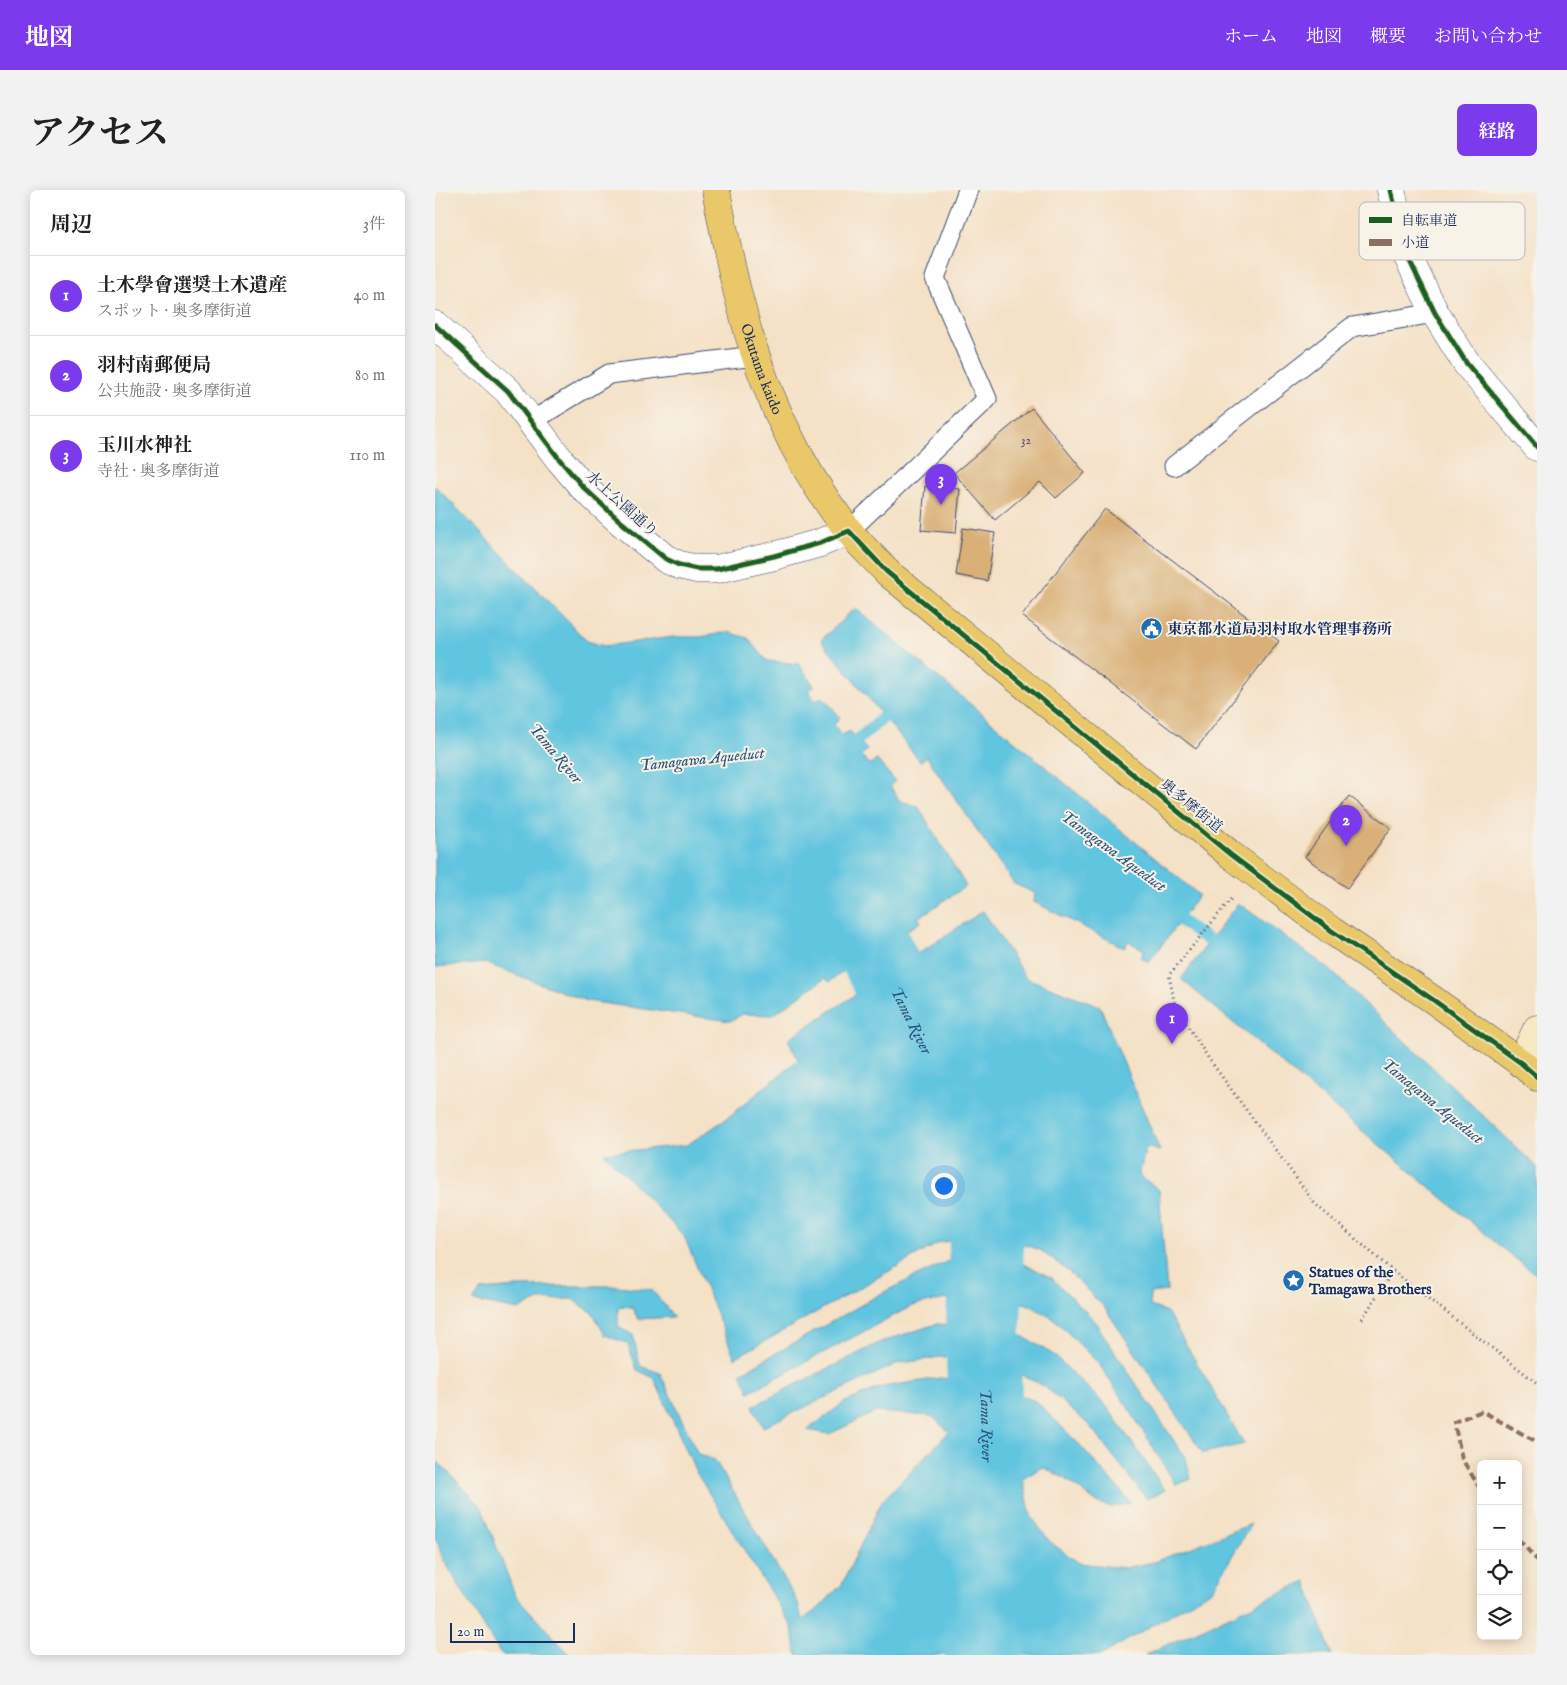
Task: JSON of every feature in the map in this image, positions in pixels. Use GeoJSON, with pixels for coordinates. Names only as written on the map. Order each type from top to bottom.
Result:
{"type":"FeatureCollection","features":[{"type":"Feature","properties":{"kind":"main road","name":"Okutama kaido"},"geometry":{"type":"LineString","coordinates":[[716,190],[740,302],[755,356],[795,448],[826,499],[849,531]]}},
{"type":"Feature","properties":{"kind":"main road","name":"奥多摩街道"},"geometry":{"type":"LineString","coordinates":[[849,531],[887,572],[1231,854],[1332,931],[1432,999],[1529,1070]]}},
{"type":"Feature","properties":{"kind":"main road"},"geometry":{"type":"LineString","coordinates":[[1529,1070],[1537,1029]]}},
{"type":"Feature","properties":{"kind":"street"},"geometry":{"type":"LineString","coordinates":[[1409,260],[1435,313],[1467,364],[1537,447]]}},
{"type":"Feature","properties":{"kind":"street","name":"水上公園通り"},"geometry":{"type":"LineString","coordinates":[[435,325],[509,391],[583,487],[666,559],[697,570],[717,570],[820,543],[849,531]]}},
{"type":"Feature","properties":{"kind":"lane"},"geometry":{"type":"LineString","coordinates":[[849,531],[987,399],[935,278],[968,190]]}},
{"type":"Feature","properties":{"kind":"lane"},"geometry":{"type":"LineString","coordinates":[[1175,466],[1352,327],[1435,313]]}},
{"type":"Feature","properties":{"kind":"lane"},"geometry":{"type":"LineString","coordinates":[[532,421],[609,374],[755,356]]}},
{"type":"Feature","properties":{"kind":"path"},"geometry":{"type":"LineString","coordinates":[[1234,895],[1169,975],[1175,1006],[1209,1059],[1315,1204],[1393,1271],[1537,1383]]}},
{"type":"Feature","properties":{"kind":"path"},"geometry":{"type":"LineString","coordinates":[[1362,1320],[1393,1271]]}},
{"type":"Feature","properties":{"kind":"water"},"geometry":{"type":"Polygon","coordinates":[[[435,486],[587,641],[604,646],[674,637],[700,637],[728,632],[748,638],[767,661],[799,664],[814,686],[809,691],[815,701],[823,697],[840,717],[834,725],[842,735],[850,731],[867,750],[861,756],[870,764],[877,760],[895,781],[890,786],[900,801],[918,806],[966,886],[918,918],[921,922],[896,937],[893,933],[849,962],[851,966],[829,982],[825,978],[773,1015],[743,1014],[730,1021],[587,1001],[485,963],[435,967],[435,486]]]}},
{"type":"Feature","properties":{"kind":"water"},"geometry":{"type":"Polygon","coordinates":[[[855,608],[1199,895],[1149,962],[1141,958],[1144,950],[1128,941],[1125,948],[1034,902],[1035,893],[1014,884],[927,757],[920,761],[821,640],[855,608]]]}},
{"type":"Feature","properties":{"kind":"water"},"geometry":{"type":"Polygon","coordinates":[[[1238,903],[1328,968],[1537,1167],[1537,1275],[1181,979],[1238,903]]]}},
{"type":"Feature","properties":{"kind":"water"},"geometry":{"type":"Polygon","coordinates":[[[983,911],[1026,978],[1100,1006],[1160,1151],[1146,1147],[1139,1175],[1159,1190],[1167,1291],[1150,1293],[1150,1306],[1167,1312],[1244,1444],[1203,1453],[1104,1307],[1069,1272],[1040,1250],[1007,1239],[974,1236],[939,1243],[735,1358],[684,1236],[604,1153],[687,1145],[726,1119],[798,1060],[788,1039],[983,911]]]}},
{"type":"Feature","properties":{"kind":"water"},"geometry":{"type":"Polygon","coordinates":[[[992,1259],[1020,1262],[1052,1278],[1093,1319],[1186,1459],[1191,1479],[1176,1485],[1099,1364],[1054,1319],[1027,1304],[991,1297],[951,1298],[912,1306],[749,1392],[741,1373],[884,1292],[946,1262],[992,1259]]]}},
{"type":"Feature","properties":{"kind":"water"},"geometry":{"type":"Polygon","coordinates":[[[618,1286],[652,1290],[674,1317],[638,1319],[632,1307],[618,1306],[618,1327],[633,1335],[640,1366],[660,1373],[698,1454],[715,1460],[798,1603],[802,1620],[819,1608],[842,1584],[882,1501],[949,1432],[932,1416],[876,1412],[829,1434],[807,1430],[845,1402],[882,1387],[940,1378],[991,1383],[1037,1402],[1080,1445],[1131,1503],[1112,1507],[1096,1502],[1066,1479],[1042,1467],[1023,1479],[1031,1516],[1050,1542],[1079,1563],[1124,1568],[1154,1562],[1251,1524],[1212,1590],[1102,1655],[797,1655],[792,1627],[696,1472],[654,1378],[637,1370],[628,1344],[605,1335],[593,1313],[572,1299],[539,1300],[518,1310],[473,1301],[481,1290],[618,1286]]]}},
{"type":"Feature","properties":{"kind":"water"},"geometry":{"type":"Polygon","coordinates":[[[936,1324],[1007,1327],[1054,1355],[1107,1407],[1165,1490],[1147,1499],[1089,1425],[1045,1387],[995,1361],[941,1357],[896,1364],[763,1427],[753,1406],[881,1342],[936,1324]]]}},
{"type":"Feature","properties":{"kind":"water"},"geometry":{"type":"Polygon","coordinates":[[[435,1459],[481,1506],[515,1595],[570,1655],[503,1655],[499,1651],[443,1559],[435,1535],[435,1459]]]}},
{"type":"Feature","properties":{"kind":"water"},"geometry":{"type":"Polygon","coordinates":[[[1306,1581],[1332,1655],[1145,1655],[1306,1581]]]}},
{"type":"Feature","properties":{"kind":"building"},"geometry":{"type":"Polygon","coordinates":[[[1032,408],[1085,473],[1056,498],[1040,482],[995,520],[954,473],[1032,408]]]}},
{"type":"Feature","properties":{"kind":"building"},"geometry":{"type":"Polygon","coordinates":[[[925,486],[960,489],[956,533],[921,530],[925,486]]]}},
{"type":"Feature","properties":{"kind":"building","name":"東京都水道局羽村取水管理事務所"},"geometry":{"type":"Polygon","coordinates":[[[1105,509],[1279,641],[1196,749],[1022,616],[1105,509]]]}},
{"type":"Feature","properties":{"kind":"building"},"geometry":{"type":"Polygon","coordinates":[[[963,528],[995,533],[987,581],[956,575],[963,528]]]}},
{"type":"Feature","properties":{"kind":"building"},"geometry":{"type":"Polygon","coordinates":[[[1349,796],[1391,828],[1347,888],[1305,857],[1349,796]]]}},
{"type":"Feature","properties":{"kind":"waterway","name":"Tamagawa Aqueduct"},"geometry":{"type":"LineString","coordinates":[[845,751],[896,706]]}},
{"type":"Feature","properties":{"kind":"waterway","name":"Tama River"},"geometry":{"type":"LineString","coordinates":[[795,885],[857,914],[968,1137],[988,1202],[983,1340],[986,1451],[984,1655]]}},
{"type":"Feature","properties":{"kind":"waterway","name":"Tamagawa Aqueduct"},"geometry":{"type":"LineString","coordinates":[[1167,911],[1222,950]]}},
{"type":"Feature","properties":{"kind":"marked path"},"geometry":{"type":"LineString","coordinates":[[1477,1483],[1462,1459],[1454,1422],[1482,1411],[1537,1442]]}},
{"type":"Feature","properties":{"kind":"marked path"},"geometry":{"type":"LineString","coordinates":[[1522,1543],[1537,1560]]}},
{"type":"Feature","properties":{"kind":"cycle path"},"geometry":{"type":"LineString","coordinates":[[1391,190],[1394,202]]}},
{"type":"Feature","properties":{"kind":"cycle path"},"geometry":{"type":"LineString","coordinates":[[1409,260],[1435,313],[1467,364],[1537,447]]}},
{"type":"Feature","properties":{"kind":"cycle path"},"geometry":{"type":"LineString","coordinates":[[435,325],[508,391],[560,460],[583,487],[666,559],[679,565],[697,569],[717,569],[820,543],[849,531],[887,572],[1231,855],[1332,931],[1432,999],[1521,1063],[1537,1077]]}},
{"type":"Feature","properties":{"kind":"place","name":"玉川水神社"},"geometry":{"type":"Point","coordinates":[941,505]}},
{"type":"Feature","properties":{"kind":"place","name":"東京都水道局羽村取水管理事務所"},"geometry":{"type":"Point","coordinates":[1151,629]}},
{"type":"Feature","properties":{"kind":"place","name":"羽村南郵便局"},"geometry":{"type":"Point","coordinates":[1346,846]}},
{"type":"Feature","properties":{"kind":"place","name":"土木學會選奨土木遺産"},"geometry":{"type":"Point","coordinates":[1172,1044]}},
{"type":"Feature","properties":{"kind":"place","name":"Statues of the Tamagawa Brothers"},"geometry":{"type":"Point","coordinates":[1293,1281]}}]}
